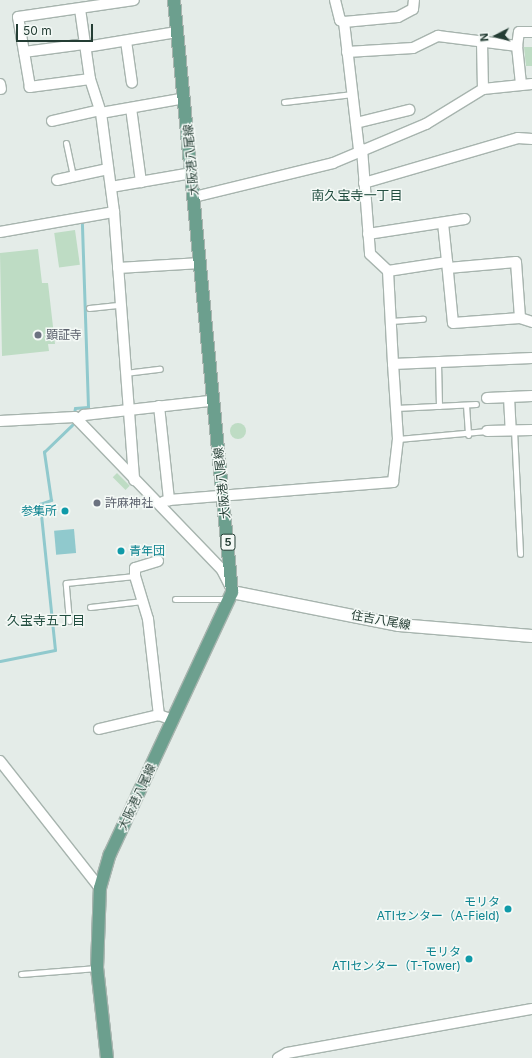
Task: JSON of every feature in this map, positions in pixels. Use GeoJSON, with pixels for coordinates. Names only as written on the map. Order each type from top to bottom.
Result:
{"type":"FeatureCollection","features":[{"type":"Feature","properties":{"kind":"main road","name":"大阪港八尾線"},"geometry":{"type":"LineString","coordinates":[[107,1058],[97,968],[100,888],[110,854],[231,595],[224,496],[174,0]]}},
{"type":"Feature","properties":{"kind":"main road","name":"住吉八尾線"},"geometry":{"type":"LineString","coordinates":[[231,595],[399,625],[532,636]]}},
{"type":"Feature","properties":{"kind":"street"},"geometry":{"type":"LineString","coordinates":[[90,79],[30,87],[18,17],[134,0]]}},
{"type":"Feature","properties":{"kind":"street"},"geometry":{"type":"LineString","coordinates":[[335,0],[340,20],[344,22],[398,17],[413,9],[414,0]]}},
{"type":"Feature","properties":{"kind":"street"},"geometry":{"type":"LineString","coordinates":[[80,9],[90,79],[100,111],[114,212],[134,480]]}},
{"type":"Feature","properties":{"kind":"street"},"geometry":{"type":"LineString","coordinates":[[158,504],[169,500],[393,482],[398,439],[388,271],[370,254],[364,183],[344,22]]}},
{"type":"Feature","properties":{"kind":"street"},"geometry":{"type":"LineString","coordinates":[[24,52],[126,41],[177,32]]}},
{"type":"Feature","properties":{"kind":"street"},"geometry":{"type":"LineString","coordinates":[[521,85],[518,46],[519,32],[532,32]]}},
{"type":"Feature","properties":{"kind":"street"},"geometry":{"type":"LineString","coordinates":[[348,52],[413,48],[438,36],[518,46]]}},
{"type":"Feature","properties":{"kind":"street"},"geometry":{"type":"LineString","coordinates":[[126,41],[132,82]]}},
{"type":"Feature","properties":{"kind":"street"},"geometry":{"type":"LineString","coordinates":[[482,42],[483,89]]}},
{"type":"Feature","properties":{"kind":"street"},"geometry":{"type":"LineString","coordinates":[[194,197],[333,163],[360,149],[426,124],[483,89],[532,84]]}},
{"type":"Feature","properties":{"kind":"street"},"geometry":{"type":"LineString","coordinates":[[52,121],[100,111],[131,108],[185,98]]}},
{"type":"Feature","properties":{"kind":"street"},"geometry":{"type":"LineString","coordinates":[[131,108],[141,182]]}},
{"type":"Feature","properties":{"kind":"street"},"geometry":{"type":"LineString","coordinates":[[356,123],[409,110]]}},
{"type":"Feature","properties":{"kind":"street"},"geometry":{"type":"LineString","coordinates":[[364,183],[518,138],[532,139]]}},
{"type":"Feature","properties":{"kind":"street"},"geometry":{"type":"LineString","coordinates":[[58,180],[108,169]]}},
{"type":"Feature","properties":{"kind":"street"},"geometry":{"type":"LineString","coordinates":[[111,186],[192,172]]}},
{"type":"Feature","properties":{"kind":"street"},"geometry":{"type":"LineString","coordinates":[[0,232],[114,212]]}},
{"type":"Feature","properties":{"kind":"street"},"geometry":{"type":"LineString","coordinates":[[368,234],[465,219]]}},
{"type":"Feature","properties":{"kind":"street"},"geometry":{"type":"LineString","coordinates":[[444,223],[453,323],[520,318],[532,322]]}},
{"type":"Feature","properties":{"kind":"street"},"geometry":{"type":"LineString","coordinates":[[388,271],[448,265],[516,262],[520,318]]}},
{"type":"Feature","properties":{"kind":"street"},"geometry":{"type":"LineString","coordinates":[[118,268],[201,263]]}},
{"type":"Feature","properties":{"kind":"street"},"geometry":{"type":"LineString","coordinates":[[393,364],[532,358]]}},
{"type":"Feature","properties":{"kind":"street"},"geometry":{"type":"LineString","coordinates":[[487,398],[532,396]]}},
{"type":"Feature","properties":{"kind":"street"},"geometry":{"type":"LineString","coordinates":[[509,397],[512,430]]}},
{"type":"Feature","properties":{"kind":"street"},"geometry":{"type":"LineString","coordinates":[[78,420],[84,415],[209,401]]}},
{"type":"Feature","properties":{"kind":"street"},"geometry":{"type":"LineString","coordinates":[[159,406],[169,500]]}},
{"type":"Feature","properties":{"kind":"street"},"geometry":{"type":"LineString","coordinates":[[0,421],[75,417],[222,570],[231,595]]}},
{"type":"Feature","properties":{"kind":"street"},"geometry":{"type":"LineString","coordinates":[[487,431],[532,430]]}},
{"type":"Feature","properties":{"kind":"street"},"geometry":{"type":"LineString","coordinates":[[158,561],[135,568],[135,576],[143,602],[159,715]]}},
{"type":"Feature","properties":{"kind":"street"},"geometry":{"type":"LineString","coordinates":[[99,729],[159,715],[173,720]]}},
{"type":"Feature","properties":{"kind":"street"},"geometry":{"type":"LineString","coordinates":[[0,761],[100,888]]}},
{"type":"Feature","properties":{"kind":"street"},"geometry":{"type":"LineString","coordinates":[[278,1058],[287,1053],[532,1009]]}},
{"type":"Feature","properties":{"kind":"lane"},"geometry":{"type":"LineString","coordinates":[[284,102],[353,94]]}},
{"type":"Feature","properties":{"kind":"lane"},"geometry":{"type":"LineString","coordinates":[[66,143],[73,177]]}},
{"type":"Feature","properties":{"kind":"lane"},"geometry":{"type":"LineString","coordinates":[[90,308],[120,304]]}},
{"type":"Feature","properties":{"kind":"lane"},"geometry":{"type":"LineString","coordinates":[[391,321],[423,318]]}},
{"type":"Feature","properties":{"kind":"lane"},"geometry":{"type":"LineString","coordinates":[[438,362],[439,406]]}},
{"type":"Feature","properties":{"kind":"lane"},"geometry":{"type":"LineString","coordinates":[[125,373],[160,369]]}},
{"type":"Feature","properties":{"kind":"lane"},"geometry":{"type":"LineString","coordinates":[[396,408],[476,404]]}},
{"type":"Feature","properties":{"kind":"lane"},"geometry":{"type":"LineString","coordinates":[[466,405],[468,435]]}},
{"type":"Feature","properties":{"kind":"lane"},"geometry":{"type":"LineString","coordinates":[[512,430],[520,554]]}},
{"type":"Feature","properties":{"kind":"lane"},"geometry":{"type":"LineString","coordinates":[[398,439],[468,435],[487,431]]}},
{"type":"Feature","properties":{"kind":"lane"},"geometry":{"type":"LineString","coordinates":[[69,621],[66,583],[135,576]]}},
{"type":"Feature","properties":{"kind":"lane"},"geometry":{"type":"LineString","coordinates":[[174,599],[231,595]]}},
{"type":"Feature","properties":{"kind":"lane"},"geometry":{"type":"LineString","coordinates":[[90,607],[143,602]]}},
{"type":"Feature","properties":{"kind":"lane"},"geometry":{"type":"LineString","coordinates":[[21,974],[97,968]]}},
{"type":"Feature","properties":{"kind":"green space"},"geometry":{"type":"Polygon","coordinates":[[[524,47],[532,47],[532,66],[526,66],[524,47]]]}},
{"type":"Feature","properties":{"kind":"green space"},"geometry":{"type":"Polygon","coordinates":[[[75,230],[80,265],[59,268],[54,233],[75,230]]]}},
{"type":"Feature","properties":{"kind":"green space"},"geometry":{"type":"Polygon","coordinates":[[[38,249],[42,283],[48,283],[55,344],[48,344],[49,351],[2,356],[0,253],[38,249]]]}},
{"type":"Feature","properties":{"kind":"green space"},"geometry":{"type":"Polygon","coordinates":[[[238,423],[244,425],[246,431],[244,437],[238,439],[232,437],[230,431],[232,425],[238,423]]]}},
{"type":"Feature","properties":{"kind":"green space"},"geometry":{"type":"Polygon","coordinates":[[[117,473],[130,486],[125,490],[113,477],[117,473]]]}},
{"type":"Feature","properties":{"kind":"water"},"geometry":{"type":"Polygon","coordinates":[[[74,529],[76,553],[56,555],[54,531],[74,529]]]}},
{"type":"Feature","properties":{"kind":"waterway"},"geometry":{"type":"LineString","coordinates":[[74,413],[75,408],[88,407],[82,224]]}},
{"type":"Feature","properties":{"kind":"waterway"},"geometry":{"type":"LineString","coordinates":[[0,661],[55,650],[40,504],[51,500],[44,452],[72,425]]}},
{"type":"Feature","properties":{"kind":"place","name":"顕証寺"},"geometry":{"type":"Point","coordinates":[38,335]}},
{"type":"Feature","properties":{"kind":"place","name":"許麻神社"},"geometry":{"type":"Point","coordinates":[97,503]}},
{"type":"Feature","properties":{"kind":"place","name":"参集所"},"geometry":{"type":"Point","coordinates":[65,511]}},
{"type":"Feature","properties":{"kind":"place","name":"青年団"},"geometry":{"type":"Point","coordinates":[121,551]}},
{"type":"Feature","properties":{"kind":"place","name":"モリタ ATIセンター（A-Field)"},"geometry":{"type":"Point","coordinates":[508,909]}},
{"type":"Feature","properties":{"kind":"place","name":"モリタ ATIセンター（T-Tower)"},"geometry":{"type":"Point","coordinates":[469,959]}},
{"type":"Feature","properties":{"kind":"district","name":"南久宝寺一丁目"},"geometry":{"type":"Point","coordinates":[357,195]}},
{"type":"Feature","properties":{"kind":"district","name":"久宝寺五丁目"},"geometry":{"type":"Point","coordinates":[46,620]}}]}
